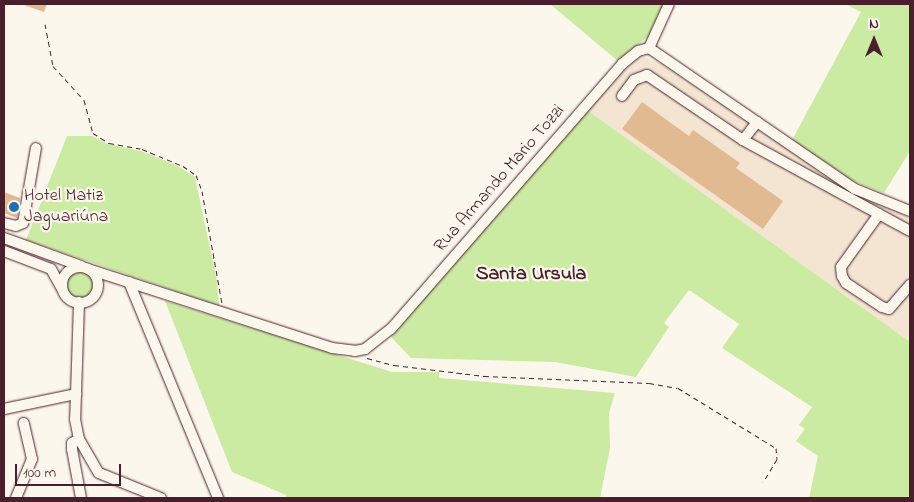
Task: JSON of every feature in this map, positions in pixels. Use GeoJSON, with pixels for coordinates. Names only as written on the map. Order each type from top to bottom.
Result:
{"type":"FeatureCollection","features":[{"type":"Feature","properties":{"kind":"street"},"geometry":{"type":"LineString","coordinates":[[669,4],[649,48],[854,189],[910,211]]}},
{"type":"Feature","properties":{"kind":"street","name":"Rua Armando Mario Tozzi"},"geometry":{"type":"LineString","coordinates":[[355,351],[374,344],[390,328],[622,64],[638,51],[649,48]]}},
{"type":"Feature","properties":{"kind":"street"},"geometry":{"type":"LineString","coordinates":[[622,96],[634,80],[647,75],[744,140],[910,231]]}},
{"type":"Feature","properties":{"kind":"street"},"geometry":{"type":"LineString","coordinates":[[744,140],[757,122]]}},
{"type":"Feature","properties":{"kind":"street"},"geometry":{"type":"LineString","coordinates":[[4,223],[16,226],[23,223],[36,148]]}},
{"type":"Feature","properties":{"kind":"street"},"geometry":{"type":"LineString","coordinates":[[879,214],[841,267],[842,276],[846,283],[882,307],[889,309],[910,285]]}},
{"type":"Feature","properties":{"kind":"street"},"geometry":{"type":"LineString","coordinates":[[4,238],[86,268],[332,348],[355,351]]}},
{"type":"Feature","properties":{"kind":"street"},"geometry":{"type":"LineString","coordinates":[[4,251],[50,269],[64,292],[79,302],[90,299],[97,290],[97,278],[86,268],[74,268],[66,274],[62,283],[64,292]]}},
{"type":"Feature","properties":{"kind":"street"},"geometry":{"type":"LineString","coordinates":[[129,282],[218,498]]}},
{"type":"Feature","properties":{"kind":"street"},"geometry":{"type":"LineString","coordinates":[[79,302],[75,419],[79,439],[103,476],[161,498]]}},
{"type":"Feature","properties":{"kind":"street"},"geometry":{"type":"LineString","coordinates":[[4,409],[76,394]]}},
{"type":"Feature","properties":{"kind":"street"},"geometry":{"type":"LineString","coordinates":[[16,498],[32,459],[24,423]]}},
{"type":"Feature","properties":{"kind":"street"},"geometry":{"type":"LineString","coordinates":[[79,439],[72,443],[72,449],[81,498]]}},
{"type":"Feature","properties":{"kind":"path"},"geometry":{"type":"LineString","coordinates":[[45,24],[53,66],[70,88],[84,100],[93,133],[109,143],[142,149],[183,166],[196,175],[202,190],[223,312]]}},
{"type":"Feature","properties":{"kind":"path"},"geometry":{"type":"LineString","coordinates":[[355,351],[394,365],[475,375],[650,383],[678,388],[776,448],[777,459],[763,482]]}},
{"type":"Feature","properties":{"kind":"shaded area"},"geometry":{"type":"Polygon","coordinates":[[[643,56],[672,69],[860,198],[893,209],[910,219],[910,342],[587,110],[629,61],[643,56]]]}},
{"type":"Feature","properties":{"kind":"green space"},"geometry":{"type":"Polygon","coordinates":[[[550,4],[666,4],[654,31],[619,62],[550,4]]]}},
{"type":"Feature","properties":{"kind":"green space"},"geometry":{"type":"Polygon","coordinates":[[[845,4],[910,4],[910,151],[884,193],[850,180],[792,140],[861,12],[845,4]]]}},
{"type":"Feature","properties":{"kind":"green space"},"geometry":{"type":"Polygon","coordinates":[[[587,110],[910,342],[910,498],[809,498],[818,456],[796,441],[805,429],[799,425],[812,407],[722,348],[739,324],[689,290],[664,323],[669,327],[636,377],[555,362],[411,358],[391,337],[587,110]]]}},
{"type":"Feature","properties":{"kind":"green space"},"geometry":{"type":"Polygon","coordinates":[[[67,136],[92,136],[108,144],[141,151],[176,165],[195,177],[217,281],[219,306],[26,240],[67,136]]]}},
{"type":"Feature","properties":{"kind":"green space"},"geometry":{"type":"Polygon","coordinates":[[[80,270],[90,274],[94,284],[90,294],[80,298],[70,294],[66,284],[70,274],[80,270]]]}},
{"type":"Feature","properties":{"kind":"green space"},"geometry":{"type":"Polygon","coordinates":[[[165,301],[392,372],[439,372],[439,378],[615,393],[609,413],[610,448],[600,498],[286,498],[286,495],[232,472],[165,301]]]}},
{"type":"Feature","properties":{"kind":"building"},"geometry":{"type":"Polygon","coordinates":[[[21,4],[47,4],[44,12],[21,4]]]}},
{"type":"Feature","properties":{"kind":"building"},"geometry":{"type":"Polygon","coordinates":[[[642,102],[689,136],[693,130],[740,163],[736,168],[783,201],[763,229],[622,129],[642,102]]]}},
{"type":"Feature","properties":{"kind":"building","name":"Hotel Matiz Jaguariúna"},"geometry":{"type":"Polygon","coordinates":[[[4,192],[20,198],[17,218],[4,213],[4,192]]]}},
{"type":"Feature","properties":{"kind":"place","name":"Hotel Matiz Jaguariúna"},"geometry":{"type":"Point","coordinates":[14,207]}},
{"type":"Feature","properties":{"kind":"district","name":"Santa Ursula"},"geometry":{"type":"Point","coordinates":[531,274]}}]}
